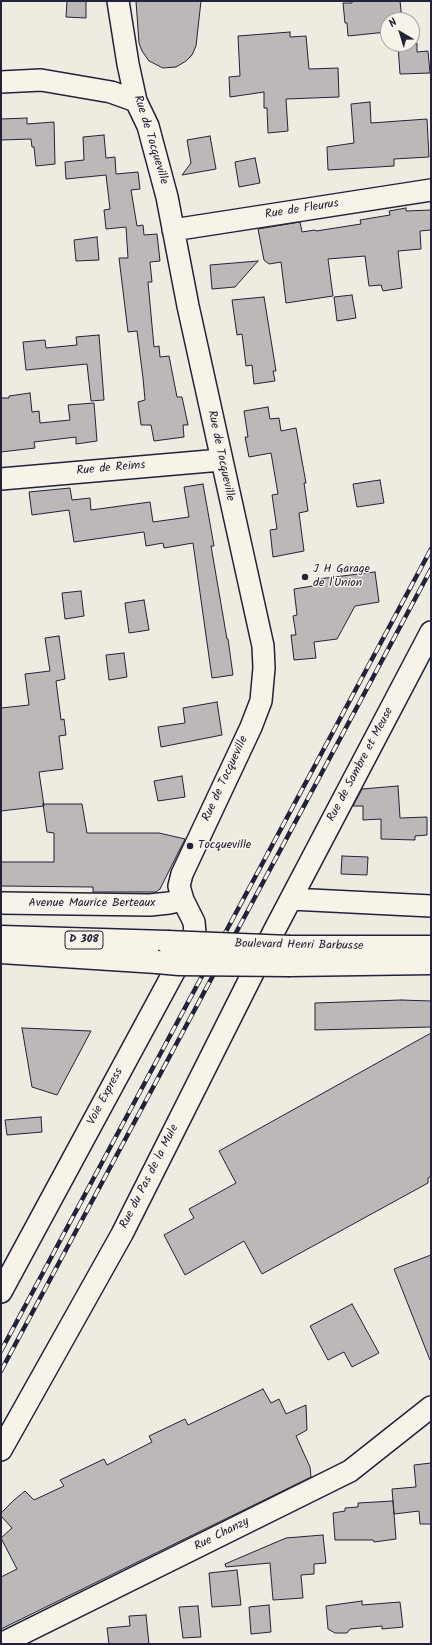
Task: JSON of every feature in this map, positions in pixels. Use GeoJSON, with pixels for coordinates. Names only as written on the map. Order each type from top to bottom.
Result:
{"type":"FeatureCollection","features":[{"type":"Feature","properties":{"kind":"main road","name":"Boulevard Henri Barbusse"},"geometry":{"type":"LineString","coordinates":[[1,938],[167,942],[290,956]]}},
{"type":"Feature","properties":{"kind":"main road","name":"Boulevard Henri Barbusse"},"geometry":{"type":"LineString","coordinates":[[1,952],[179,964],[290,956]]}},
{"type":"Feature","properties":{"kind":"main road","name":"D 308"},"geometry":{"type":"LineString","coordinates":[[290,956],[427,957]]}},
{"type":"Feature","properties":{"kind":"street","name":"Rue de Tocqueville"},"geometry":{"type":"LineString","coordinates":[[118,1],[128,64],[136,101],[148,126],[167,197],[221,460],[262,646],[264,668],[261,701],[251,727],[182,874],[179,886],[183,900]]}},
{"type":"Feature","properties":{"kind":"street"},"geometry":{"type":"LineString","coordinates":[[1,82],[41,80],[111,92],[136,101]]}},
{"type":"Feature","properties":{"kind":"street","name":"Rue de Fleurus"},"geometry":{"type":"LineString","coordinates":[[173,230],[431,190]]}},
{"type":"Feature","properties":{"kind":"street","name":"Rue de Reims"},"geometry":{"type":"LineString","coordinates":[[1,479],[221,460]]}},
{"type":"Feature","properties":{"kind":"street","name":"Rue de Sambre et Meuse"},"geometry":{"type":"LineString","coordinates":[[291,899],[431,632]]}},
{"type":"Feature","properties":{"kind":"street"},"geometry":{"type":"LineString","coordinates":[[291,899],[431,906]]}},
{"type":"Feature","properties":{"kind":"street","name":"Rue du Pas de la Mule"},"geometry":{"type":"LineString","coordinates":[[1,1450],[122,1234],[291,899]]}},
{"type":"Feature","properties":{"kind":"street","name":"Avenue Maurice Berteaux"},"geometry":{"type":"LineString","coordinates":[[1,903],[150,905],[183,900]]}},
{"type":"Feature","properties":{"kind":"street","name":"Voie Express"},"geometry":{"type":"LineString","coordinates":[[1,1292],[195,933],[194,922],[183,900]]}},
{"type":"Feature","properties":{"kind":"street","name":"Rue Chanzy"},"geometry":{"type":"LineString","coordinates":[[1,1644],[350,1471],[431,1407]]}},
{"type":"Feature","properties":{"kind":"building"},"geometry":{"type":"Polygon","coordinates":[[[67,1],[86,1],[86,18],[66,17],[67,1]]]}},
{"type":"Feature","properties":{"kind":"building"},"geometry":{"type":"Polygon","coordinates":[[[136,1],[201,1],[196,46],[192,55],[186,61],[176,67],[163,68],[149,61],[142,51],[139,43],[136,1]]]}},
{"type":"Feature","properties":{"kind":"building"},"geometry":{"type":"Polygon","coordinates":[[[352,1],[400,1],[401,12],[380,12],[380,33],[348,36],[343,3],[352,3],[352,1]]]}},
{"type":"Feature","properties":{"kind":"building"},"geometry":{"type":"Polygon","coordinates":[[[290,32],[290,37],[306,36],[309,69],[338,68],[339,97],[286,99],[288,131],[268,133],[267,108],[264,108],[264,92],[230,97],[229,77],[240,76],[238,36],[290,32]]]}},
{"type":"Feature","properties":{"kind":"building"},"geometry":{"type":"Polygon","coordinates":[[[428,51],[430,73],[400,74],[398,52],[428,51]]]}},
{"type":"Feature","properties":{"kind":"building"},"geometry":{"type":"Polygon","coordinates":[[[370,102],[371,123],[427,119],[429,157],[394,159],[394,166],[328,170],[327,147],[354,143],[351,104],[370,102]]]}},
{"type":"Feature","properties":{"kind":"building"},"geometry":{"type":"Polygon","coordinates":[[[27,118],[27,124],[54,122],[55,164],[36,166],[34,147],[32,147],[31,139],[1,140],[1,119],[27,118]]]}},
{"type":"Feature","properties":{"kind":"building"},"geometry":{"type":"Polygon","coordinates":[[[104,135],[106,158],[115,157],[116,174],[138,172],[140,189],[131,190],[137,226],[143,225],[144,235],[157,234],[160,261],[150,262],[152,282],[148,282],[154,347],[159,346],[160,357],[169,356],[177,397],[182,397],[188,425],[183,425],[184,437],[154,441],[151,425],[141,425],[138,402],[145,400],[137,331],[128,332],[119,258],[128,258],[126,227],[106,229],[104,210],[110,209],[106,175],[66,179],[65,162],[84,160],[83,137],[104,135]]]}},
{"type":"Feature","properties":{"kind":"building"},"geometry":{"type":"Polygon","coordinates":[[[210,136],[216,169],[182,175],[191,163],[187,140],[210,136]]]}},
{"type":"Feature","properties":{"kind":"building"},"geometry":{"type":"Polygon","coordinates":[[[255,158],[260,183],[239,187],[235,162],[255,158]]]}},
{"type":"Feature","properties":{"kind":"building"},"geometry":{"type":"Polygon","coordinates":[[[406,208],[406,211],[431,210],[431,230],[420,231],[421,249],[398,251],[402,288],[383,291],[381,285],[369,286],[365,256],[328,259],[333,296],[286,303],[281,262],[269,264],[264,260],[258,229],[300,222],[302,232],[316,231],[361,224],[360,220],[390,215],[389,211],[406,208]]]}},
{"type":"Feature","properties":{"kind":"building"},"geometry":{"type":"Polygon","coordinates":[[[97,237],[99,260],[76,261],[74,240],[97,237]]]}},
{"type":"Feature","properties":{"kind":"building"},"geometry":{"type":"Polygon","coordinates":[[[258,261],[235,287],[212,289],[210,265],[258,261]]]}},
{"type":"Feature","properties":{"kind":"building"},"geometry":{"type":"Polygon","coordinates":[[[352,295],[356,318],[337,321],[334,297],[352,295]]]}},
{"type":"Feature","properties":{"kind":"building"},"geometry":{"type":"Polygon","coordinates":[[[264,297],[276,371],[273,371],[275,381],[254,384],[252,365],[246,366],[242,334],[237,335],[232,300],[264,297]]]}},
{"type":"Feature","properties":{"kind":"building"},"geometry":{"type":"Polygon","coordinates":[[[99,335],[104,400],[91,401],[87,364],[26,370],[23,342],[45,340],[46,348],[77,345],[76,337],[99,335]]]}},
{"type":"Feature","properties":{"kind":"building"},"geometry":{"type":"Polygon","coordinates":[[[30,393],[32,412],[39,411],[40,423],[70,420],[68,405],[94,403],[97,441],[76,444],[76,437],[34,442],[35,448],[1,452],[1,398],[9,398],[9,396],[30,393]]]}},
{"type":"Feature","properties":{"kind":"building"},"geometry":{"type":"Polygon","coordinates":[[[268,407],[270,419],[279,418],[281,431],[296,428],[306,483],[304,483],[308,511],[299,513],[304,551],[273,557],[270,530],[277,529],[272,495],[278,494],[271,453],[249,457],[245,437],[248,437],[244,411],[268,407]]]}},
{"type":"Feature","properties":{"kind":"building"},"geometry":{"type":"Polygon","coordinates":[[[380,480],[384,503],[357,507],[353,484],[380,480]]]}},
{"type":"Feature","properties":{"kind":"building"},"geometry":{"type":"Polygon","coordinates":[[[203,484],[214,546],[211,546],[233,675],[212,678],[193,543],[164,548],[163,543],[146,546],[144,532],[74,542],[69,510],[32,515],[29,492],[70,488],[72,500],[90,498],[91,510],[150,502],[153,522],[189,517],[184,487],[203,484]]]}},
{"type":"Feature","properties":{"kind":"building"},"geometry":{"type":"Polygon","coordinates":[[[375,572],[379,602],[355,606],[337,639],[314,642],[316,658],[294,660],[291,635],[296,635],[293,616],[297,615],[294,589],[319,585],[318,579],[375,572]]]}},
{"type":"Feature","properties":{"kind":"building"},"geometry":{"type":"Polygon","coordinates":[[[81,591],[84,616],[65,619],[62,593],[81,591]]]}},
{"type":"Feature","properties":{"kind":"building"},"geometry":{"type":"Polygon","coordinates":[[[144,600],[149,630],[129,633],[125,603],[144,600]]]}},
{"type":"Feature","properties":{"kind":"building"},"geometry":{"type":"Polygon","coordinates":[[[59,636],[65,679],[56,681],[61,720],[64,719],[66,735],[59,736],[63,769],[39,772],[44,806],[1,811],[1,708],[29,705],[25,674],[50,671],[45,638],[59,636]]]}},
{"type":"Feature","properties":{"kind":"building"},"geometry":{"type":"Polygon","coordinates":[[[124,653],[127,677],[109,680],[106,655],[124,653]]]}},
{"type":"Feature","properties":{"kind":"building"},"geometry":{"type":"Polygon","coordinates":[[[217,702],[222,735],[161,747],[158,727],[185,723],[183,708],[217,702]]]}},
{"type":"Feature","properties":{"kind":"building"},"geometry":{"type":"Polygon","coordinates":[[[182,776],[185,797],[158,801],[154,781],[182,776]]]}},
{"type":"Feature","properties":{"kind":"building"},"geometry":{"type":"Polygon","coordinates":[[[398,786],[400,818],[427,817],[427,835],[415,836],[415,840],[381,839],[381,819],[363,820],[363,806],[353,806],[362,789],[398,786]]]}},
{"type":"Feature","properties":{"kind":"building"},"geometry":{"type":"Polygon","coordinates":[[[43,804],[82,804],[87,833],[159,833],[185,839],[160,889],[156,892],[93,892],[93,887],[1,886],[1,862],[54,862],[54,833],[47,832],[43,804]]]}},
{"type":"Feature","properties":{"kind":"building"},"geometry":{"type":"Polygon","coordinates":[[[342,856],[368,857],[367,875],[341,874],[342,856]]]}},
{"type":"Feature","properties":{"kind":"building"},"geometry":{"type":"Polygon","coordinates":[[[401,1000],[431,1001],[431,1027],[315,1030],[315,1003],[401,1000]]]}},
{"type":"Feature","properties":{"kind":"building"},"geometry":{"type":"Polygon","coordinates":[[[22,1028],[91,1031],[57,1095],[32,1087],[22,1028]]]}},
{"type":"Feature","properties":{"kind":"building"},"geometry":{"type":"Polygon","coordinates":[[[431,1033],[431,1176],[428,1178],[428,1183],[262,1274],[244,1241],[185,1275],[164,1235],[194,1218],[189,1209],[236,1183],[219,1151],[431,1033]]]}},
{"type":"Feature","properties":{"kind":"building"},"geometry":{"type":"Polygon","coordinates":[[[41,1117],[42,1132],[7,1135],[5,1120],[41,1117]]]}},
{"type":"Feature","properties":{"kind":"building"},"geometry":{"type":"Polygon","coordinates":[[[431,1255],[431,1360],[430,1360],[394,1269],[431,1255]]]}},
{"type":"Feature","properties":{"kind":"building"},"geometry":{"type":"Polygon","coordinates":[[[352,1304],[379,1353],[352,1367],[344,1352],[328,1360],[310,1326],[352,1304]]]}},
{"type":"Feature","properties":{"kind":"building"},"geometry":{"type":"Polygon","coordinates":[[[263,1389],[271,1403],[279,1399],[286,1414],[306,1405],[307,1430],[296,1436],[310,1467],[311,1477],[1,1629],[1,1577],[17,1569],[1,1538],[12,1528],[1,1516],[1,1513],[14,1500],[25,1491],[34,1500],[64,1486],[60,1480],[104,1459],[107,1465],[152,1442],[149,1436],[185,1419],[188,1425],[263,1389]]]}},
{"type":"Feature","properties":{"kind":"building"},"geometry":{"type":"Polygon","coordinates":[[[431,1463],[431,1524],[420,1524],[419,1511],[394,1514],[392,1489],[416,1487],[414,1465],[431,1463]]]}},
{"type":"Feature","properties":{"kind":"building"},"geometry":{"type":"Polygon","coordinates":[[[393,1501],[396,1539],[374,1542],[373,1540],[335,1540],[333,1513],[345,1511],[345,1508],[358,1507],[358,1503],[393,1501]]]}},
{"type":"Feature","properties":{"kind":"building"},"geometry":{"type":"Polygon","coordinates":[[[323,1535],[326,1563],[314,1564],[314,1574],[301,1575],[303,1598],[273,1600],[270,1563],[226,1567],[225,1564],[286,1538],[323,1535]]]}},
{"type":"Feature","properties":{"kind":"building"},"geometry":{"type":"Polygon","coordinates":[[[237,1570],[241,1605],[212,1607],[209,1573],[237,1570]]]}},
{"type":"Feature","properties":{"kind":"building"},"geometry":{"type":"Polygon","coordinates":[[[362,1601],[362,1605],[400,1602],[403,1627],[382,1629],[382,1626],[350,1629],[347,1633],[335,1633],[328,1629],[326,1606],[362,1601]]]}},
{"type":"Feature","properties":{"kind":"building"},"geometry":{"type":"Polygon","coordinates":[[[269,1605],[271,1632],[251,1634],[249,1607],[269,1605]]]}},
{"type":"Feature","properties":{"kind":"building"},"geometry":{"type":"Polygon","coordinates":[[[198,1606],[201,1637],[183,1638],[179,1607],[198,1606]]]}},
{"type":"Feature","properties":{"kind":"building"},"geometry":{"type":"Polygon","coordinates":[[[146,1615],[149,1644],[109,1644],[107,1628],[130,1626],[129,1616],[146,1615]]]}},
{"type":"Feature","properties":{"kind":"railway"},"geometry":{"type":"LineString","coordinates":[[1,1351],[431,549]]}},
{"type":"Feature","properties":{"kind":"railway"},"geometry":{"type":"LineString","coordinates":[[1,1371],[431,569]]}},
{"type":"Feature","properties":{"kind":"place","name":"J H Garage de l'Union"},"geometry":{"type":"Point","coordinates":[305,577]}},
{"type":"Feature","properties":{"kind":"place","name":"Tocqueville"},"geometry":{"type":"Point","coordinates":[190,846]}}]}
